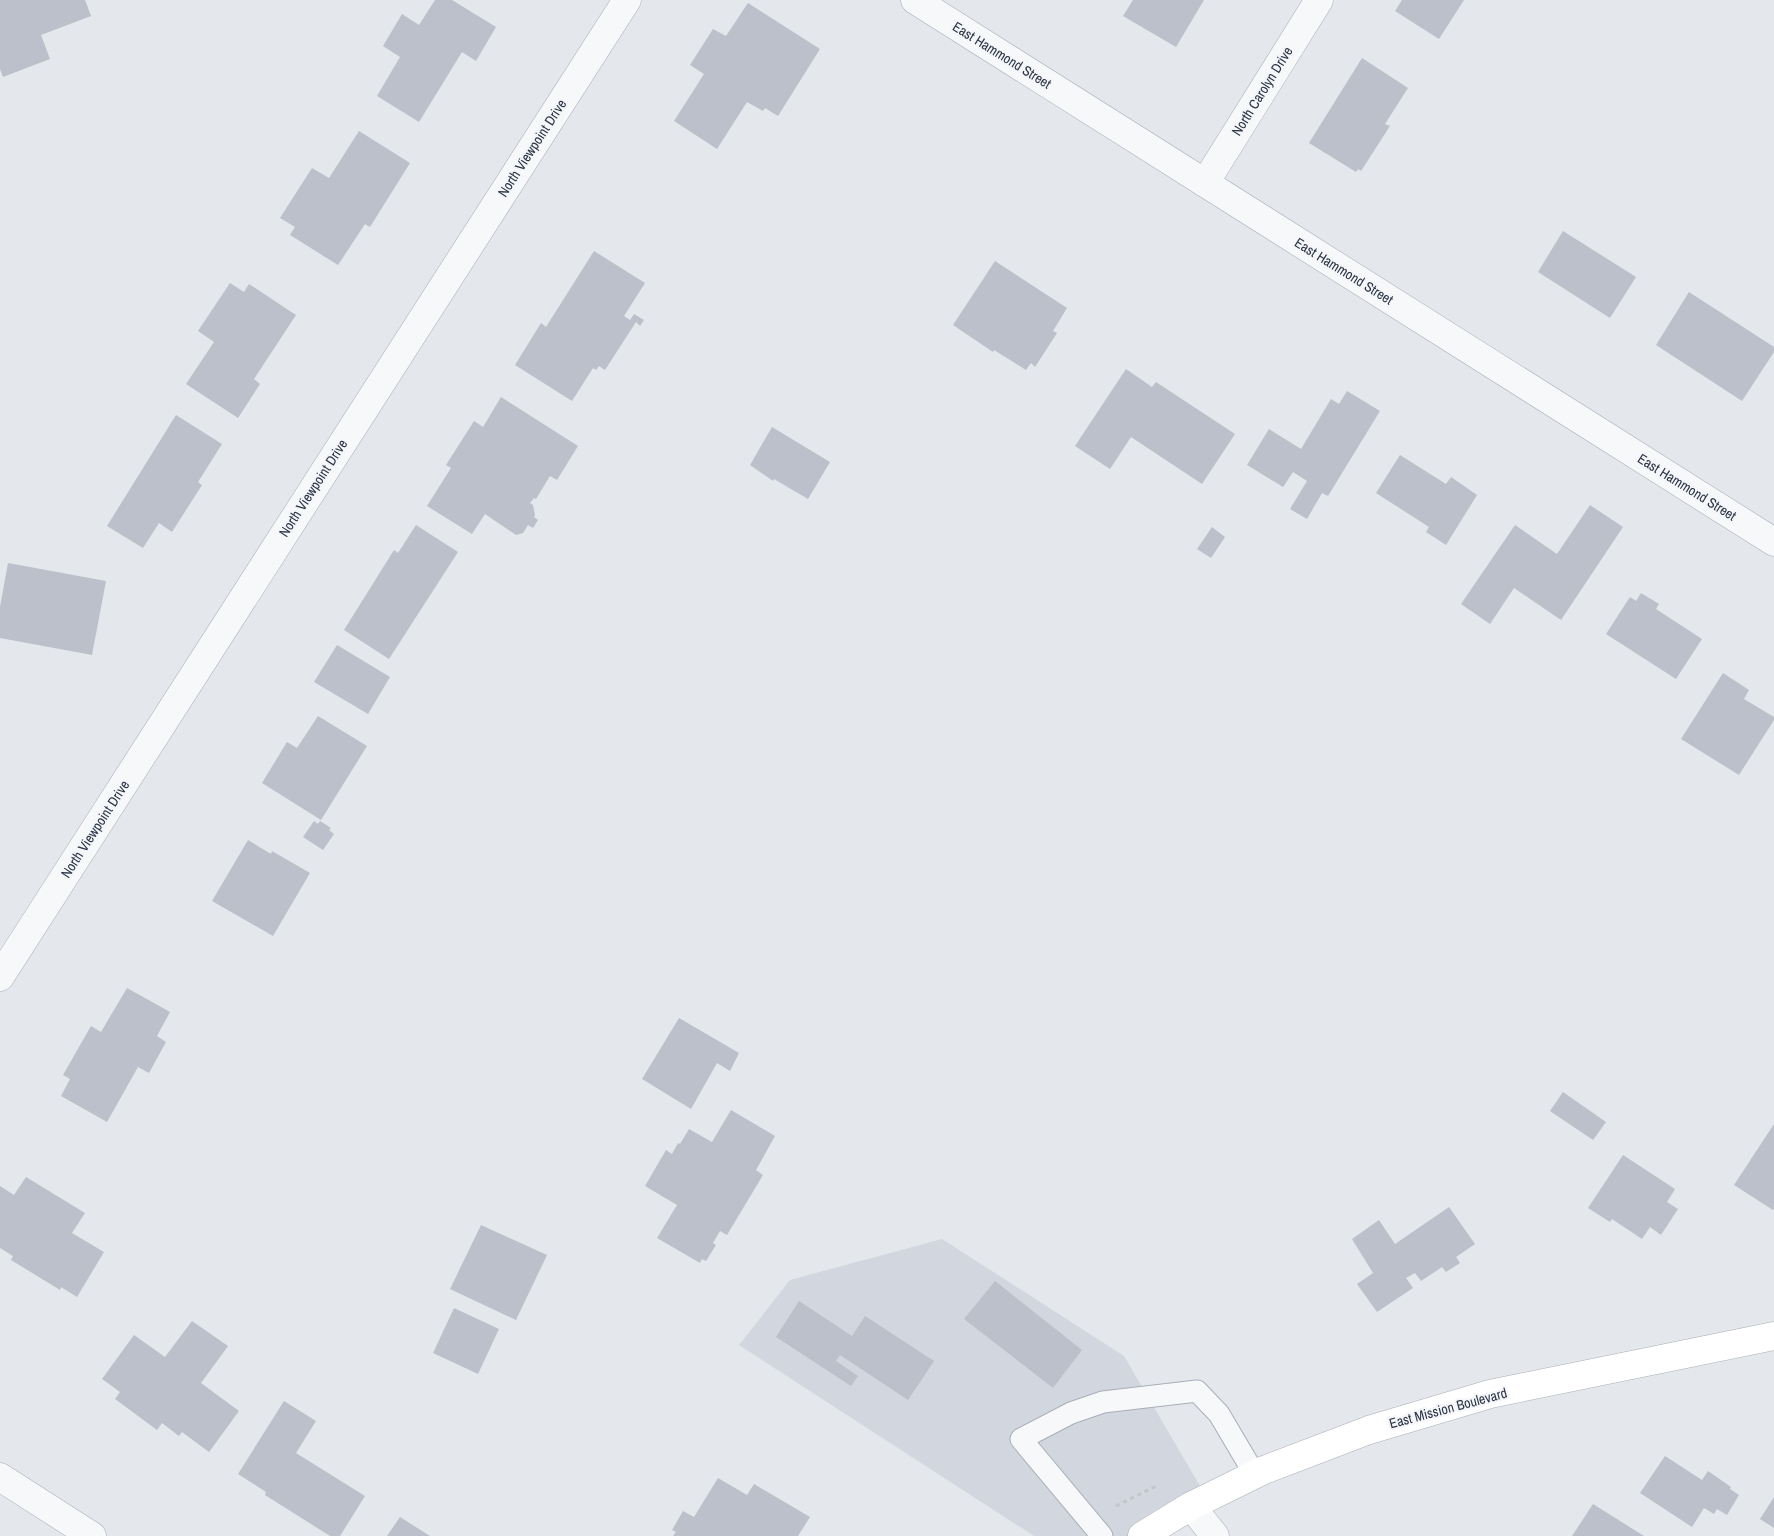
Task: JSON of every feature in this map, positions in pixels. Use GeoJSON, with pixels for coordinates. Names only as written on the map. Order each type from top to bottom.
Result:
{"type":"FeatureCollection","features":[{"type":"Feature","properties":{"kind":"main road","name":"East Mission Boulevard"},"geometry":{"type":"LineString","coordinates":[[1142,1536],[1191,1506],[1264,1470],[1369,1430],[1490,1394],[1774,1336]]}},
{"type":"Feature","properties":{"kind":"street","name":"North Viewpoint Drive"},"geometry":{"type":"LineString","coordinates":[[0,977],[627,0]]}},
{"type":"Feature","properties":{"kind":"street","name":"East Hammond Street"},"geometry":{"type":"LineString","coordinates":[[915,0],[1774,542]]}},
{"type":"Feature","properties":{"kind":"street","name":"North Carolyn Drive"},"geometry":{"type":"LineString","coordinates":[[1205,183],[1319,0]]}},
{"type":"Feature","properties":{"kind":"street"},"geometry":{"type":"LineString","coordinates":[[0,1476],[92,1536]]}},
{"type":"Feature","properties":{"kind":"street"},"geometry":{"type":"LineString","coordinates":[[1191,1506],[1215,1536]]}},
{"type":"Feature","properties":{"kind":"lane"},"geometry":{"type":"LineString","coordinates":[[1102,1536],[1020,1440],[1071,1413],[1103,1402],[1197,1391],[1219,1414],[1255,1475]]}},
{"type":"Feature","properties":{"kind":"shaded area"},"geometry":{"type":"Polygon","coordinates":[[[942,1239],[1124,1356],[1207,1498],[1142,1536],[1034,1536],[739,1345],[790,1280],[942,1239]]]}},
{"type":"Feature","properties":{"kind":"building"},"geometry":{"type":"Polygon","coordinates":[[[0,0],[85,0],[91,16],[41,35],[50,59],[3,77],[0,69],[0,0]]]}},
{"type":"Feature","properties":{"kind":"building"},"geometry":{"type":"Polygon","coordinates":[[[435,0],[452,0],[496,27],[476,61],[462,52],[419,122],[377,96],[400,57],[383,46],[402,14],[419,25],[435,0]]]}},
{"type":"Feature","properties":{"kind":"building"},"geometry":{"type":"Polygon","coordinates":[[[1133,0],[1204,0],[1176,47],[1123,16],[1133,0]]]}},
{"type":"Feature","properties":{"kind":"building"},"geometry":{"type":"Polygon","coordinates":[[[1402,0],[1464,0],[1439,39],[1395,11],[1402,0]]]}},
{"type":"Feature","properties":{"kind":"building"},"geometry":{"type":"Polygon","coordinates":[[[748,3],[820,49],[778,116],[765,108],[763,111],[747,102],[717,149],[674,121],[704,74],[690,65],[713,29],[726,36],[748,3]]]}},
{"type":"Feature","properties":{"kind":"building"},"geometry":{"type":"Polygon","coordinates":[[[1362,58],[1408,88],[1385,124],[1390,126],[1361,171],[1358,169],[1356,172],[1309,143],[1362,58]]]}},
{"type":"Feature","properties":{"kind":"building"},"geometry":{"type":"Polygon","coordinates":[[[359,131],[410,163],[370,227],[365,224],[338,265],[290,235],[295,227],[280,218],[312,168],[329,178],[359,131]]]}},
{"type":"Feature","properties":{"kind":"building"},"geometry":{"type":"Polygon","coordinates":[[[1563,231],[1636,277],[1610,318],[1538,272],[1563,231]]]}},
{"type":"Feature","properties":{"kind":"building"},"geometry":{"type":"Polygon","coordinates":[[[594,251],[645,283],[624,316],[630,320],[634,314],[644,320],[640,326],[636,322],[605,370],[599,366],[596,370],[593,368],[572,401],[515,365],[541,323],[546,327],[594,251]]]}},
{"type":"Feature","properties":{"kind":"building"},"geometry":{"type":"Polygon","coordinates":[[[995,261],[1067,308],[1053,331],[1057,333],[1035,367],[1031,363],[1026,370],[994,350],[993,352],[953,325],[995,261]]]}},
{"type":"Feature","properties":{"kind":"building"},"geometry":{"type":"Polygon","coordinates":[[[230,283],[244,292],[249,284],[296,315],[254,379],[260,384],[238,418],[186,384],[214,342],[198,331],[230,283]]]}},
{"type":"Feature","properties":{"kind":"building"},"geometry":{"type":"Polygon","coordinates":[[[1689,292],[1774,347],[1774,352],[1742,401],[1656,345],[1689,292]]]}},
{"type":"Feature","properties":{"kind":"building"},"geometry":{"type":"Polygon","coordinates":[[[1126,369],[1152,387],[1156,382],[1235,434],[1202,484],[1131,437],[1110,469],[1075,446],[1126,369]]]}},
{"type":"Feature","properties":{"kind":"building"},"geometry":{"type":"Polygon","coordinates":[[[1347,391],[1380,411],[1328,496],[1322,493],[1307,519],[1290,509],[1307,481],[1293,472],[1283,487],[1247,465],[1269,429],[1301,449],[1331,399],[1339,404],[1347,391]]]}},
{"type":"Feature","properties":{"kind":"building"},"geometry":{"type":"Polygon","coordinates":[[[501,397],[578,446],[557,480],[550,476],[536,499],[534,498],[530,503],[533,505],[534,517],[538,520],[533,528],[528,525],[523,533],[516,535],[485,514],[472,534],[427,506],[451,468],[446,465],[474,421],[483,427],[501,397]]]}},
{"type":"Feature","properties":{"kind":"building"},"geometry":{"type":"Polygon","coordinates":[[[176,415],[222,444],[198,482],[202,485],[172,532],[159,523],[143,548],[107,526],[176,415]]]}},
{"type":"Feature","properties":{"kind":"building"},"geometry":{"type":"Polygon","coordinates":[[[772,427],[830,462],[808,499],[774,479],[773,481],[750,465],[772,427]]]}},
{"type":"Feature","properties":{"kind":"building"},"geometry":{"type":"Polygon","coordinates":[[[1400,455],[1446,484],[1451,477],[1477,495],[1446,545],[1426,532],[1429,527],[1376,493],[1400,455]]]}},
{"type":"Feature","properties":{"kind":"building"},"geometry":{"type":"Polygon","coordinates":[[[1590,505],[1623,527],[1561,620],[1514,588],[1490,624],[1461,604],[1515,525],[1557,554],[1590,505]]]}},
{"type":"Feature","properties":{"kind":"building"},"geometry":{"type":"Polygon","coordinates":[[[416,525],[458,552],[389,659],[344,630],[394,550],[398,553],[416,525]]]}},
{"type":"Feature","properties":{"kind":"building"},"geometry":{"type":"Polygon","coordinates":[[[1212,527],[1225,537],[1211,558],[1197,549],[1212,527]]]}},
{"type":"Feature","properties":{"kind":"building"},"geometry":{"type":"Polygon","coordinates":[[[8,563],[106,581],[92,655],[0,638],[0,607],[8,563]]]}},
{"type":"Feature","properties":{"kind":"building"},"geometry":{"type":"Polygon","coordinates":[[[1641,593],[1659,604],[1656,609],[1702,639],[1676,679],[1606,634],[1630,597],[1636,601],[1641,593]]]}},
{"type":"Feature","properties":{"kind":"building"},"geometry":{"type":"Polygon","coordinates":[[[337,645],[390,677],[368,714],[314,682],[337,645]]]}},
{"type":"Feature","properties":{"kind":"building"},"geometry":{"type":"Polygon","coordinates":[[[1723,673],[1749,690],[1744,699],[1774,717],[1774,720],[1739,775],[1681,739],[1723,673]]]}},
{"type":"Feature","properties":{"kind":"building"},"geometry":{"type":"Polygon","coordinates":[[[318,716],[367,746],[321,820],[262,783],[287,742],[297,748],[318,716]]]}},
{"type":"Feature","properties":{"kind":"building"},"geometry":{"type":"Polygon","coordinates":[[[314,821],[318,824],[320,821],[331,828],[329,830],[334,834],[323,850],[303,837],[314,821]]]}},
{"type":"Feature","properties":{"kind":"building"},"geometry":{"type":"Polygon","coordinates":[[[248,840],[271,854],[272,851],[310,873],[273,936],[212,901],[248,840]]]}},
{"type":"Feature","properties":{"kind":"building"},"geometry":{"type":"Polygon","coordinates":[[[127,988],[170,1012],[157,1036],[166,1042],[149,1073],[138,1067],[107,1122],[61,1096],[70,1079],[63,1075],[91,1026],[101,1032],[127,988]]]}},
{"type":"Feature","properties":{"kind":"building"},"geometry":{"type":"Polygon","coordinates":[[[679,1018],[739,1053],[730,1071],[717,1063],[691,1109],[642,1079],[679,1018]]]}},
{"type":"Feature","properties":{"kind":"building"},"geometry":{"type":"Polygon","coordinates":[[[1563,1092],[1606,1122],[1593,1140],[1550,1111],[1563,1092]]]}},
{"type":"Feature","properties":{"kind":"building"},"geometry":{"type":"Polygon","coordinates":[[[731,1110],[775,1136],[756,1170],[763,1175],[727,1235],[720,1231],[713,1243],[716,1245],[706,1261],[702,1259],[700,1263],[657,1238],[677,1205],[645,1186],[666,1150],[672,1154],[689,1129],[712,1142],[731,1110]]]}},
{"type":"Feature","properties":{"kind":"building"},"geometry":{"type":"Polygon","coordinates":[[[1774,1124],[1774,1209],[1773,1210],[1734,1185],[1774,1124]]]}},
{"type":"Feature","properties":{"kind":"building"},"geometry":{"type":"Polygon","coordinates":[[[1623,1155],[1675,1189],[1667,1202],[1678,1209],[1661,1235],[1650,1227],[1642,1239],[1612,1219],[1610,1222],[1588,1208],[1623,1155]]]}},
{"type":"Feature","properties":{"kind":"building"},"geometry":{"type":"Polygon","coordinates":[[[26,1177],[85,1213],[72,1233],[104,1252],[77,1297],[61,1287],[60,1290],[11,1260],[13,1256],[0,1248],[0,1186],[14,1195],[26,1177]]]}},
{"type":"Feature","properties":{"kind":"building"},"geometry":{"type":"Polygon","coordinates":[[[1449,1207],[1475,1244],[1456,1257],[1460,1263],[1446,1272],[1442,1267],[1421,1281],[1415,1273],[1406,1278],[1413,1288],[1377,1312],[1357,1284],[1373,1273],[1352,1239],[1379,1220],[1395,1244],[1449,1207]]]}},
{"type":"Feature","properties":{"kind":"building"},"geometry":{"type":"Polygon","coordinates":[[[481,1225],[547,1255],[516,1320],[450,1289],[481,1225]]]}},
{"type":"Feature","properties":{"kind":"building"},"geometry":{"type":"Polygon","coordinates":[[[995,1281],[1082,1350],[1053,1388],[964,1319],[995,1281]]]}},
{"type":"Feature","properties":{"kind":"building"},"geometry":{"type":"Polygon","coordinates":[[[799,1301],[852,1336],[865,1316],[934,1361],[908,1400],[840,1355],[836,1361],[858,1376],[851,1386],[776,1337],[799,1301]]]}},
{"type":"Feature","properties":{"kind":"building"},"geometry":{"type":"Polygon","coordinates":[[[454,1308],[499,1329],[478,1374],[433,1353],[454,1308]]]}},
{"type":"Feature","properties":{"kind":"building"},"geometry":{"type":"Polygon","coordinates":[[[192,1321],[228,1346],[201,1383],[239,1411],[209,1452],[182,1432],[179,1436],[162,1423],[157,1430],[115,1399],[120,1392],[102,1379],[134,1335],[165,1357],[192,1321]]]}},
{"type":"Feature","properties":{"kind":"building"},"geometry":{"type":"Polygon","coordinates":[[[284,1401],[316,1421],[296,1453],[365,1496],[340,1536],[330,1536],[265,1495],[266,1492],[238,1474],[284,1401]]]}},
{"type":"Feature","properties":{"kind":"building"},"geometry":{"type":"Polygon","coordinates":[[[1665,1456],[1702,1480],[1708,1471],[1731,1487],[1730,1489],[1739,1495],[1727,1515],[1717,1509],[1714,1514],[1704,1508],[1692,1527],[1640,1493],[1665,1456]]]}},
{"type":"Feature","properties":{"kind":"building"},"geometry":{"type":"Polygon","coordinates":[[[718,1478],[747,1495],[754,1484],[810,1517],[798,1536],[673,1536],[676,1532],[672,1530],[683,1511],[694,1517],[718,1478]]]}},
{"type":"Feature","properties":{"kind":"building"},"geometry":{"type":"Polygon","coordinates":[[[1774,1497],[1774,1528],[1760,1519],[1774,1497]]]}},
{"type":"Feature","properties":{"kind":"building"},"geometry":{"type":"Polygon","coordinates":[[[1593,1504],[1644,1536],[1572,1536],[1593,1504]]]}},
{"type":"Feature","properties":{"kind":"building"},"geometry":{"type":"Polygon","coordinates":[[[400,1517],[430,1536],[387,1536],[400,1517]]]}}]}
